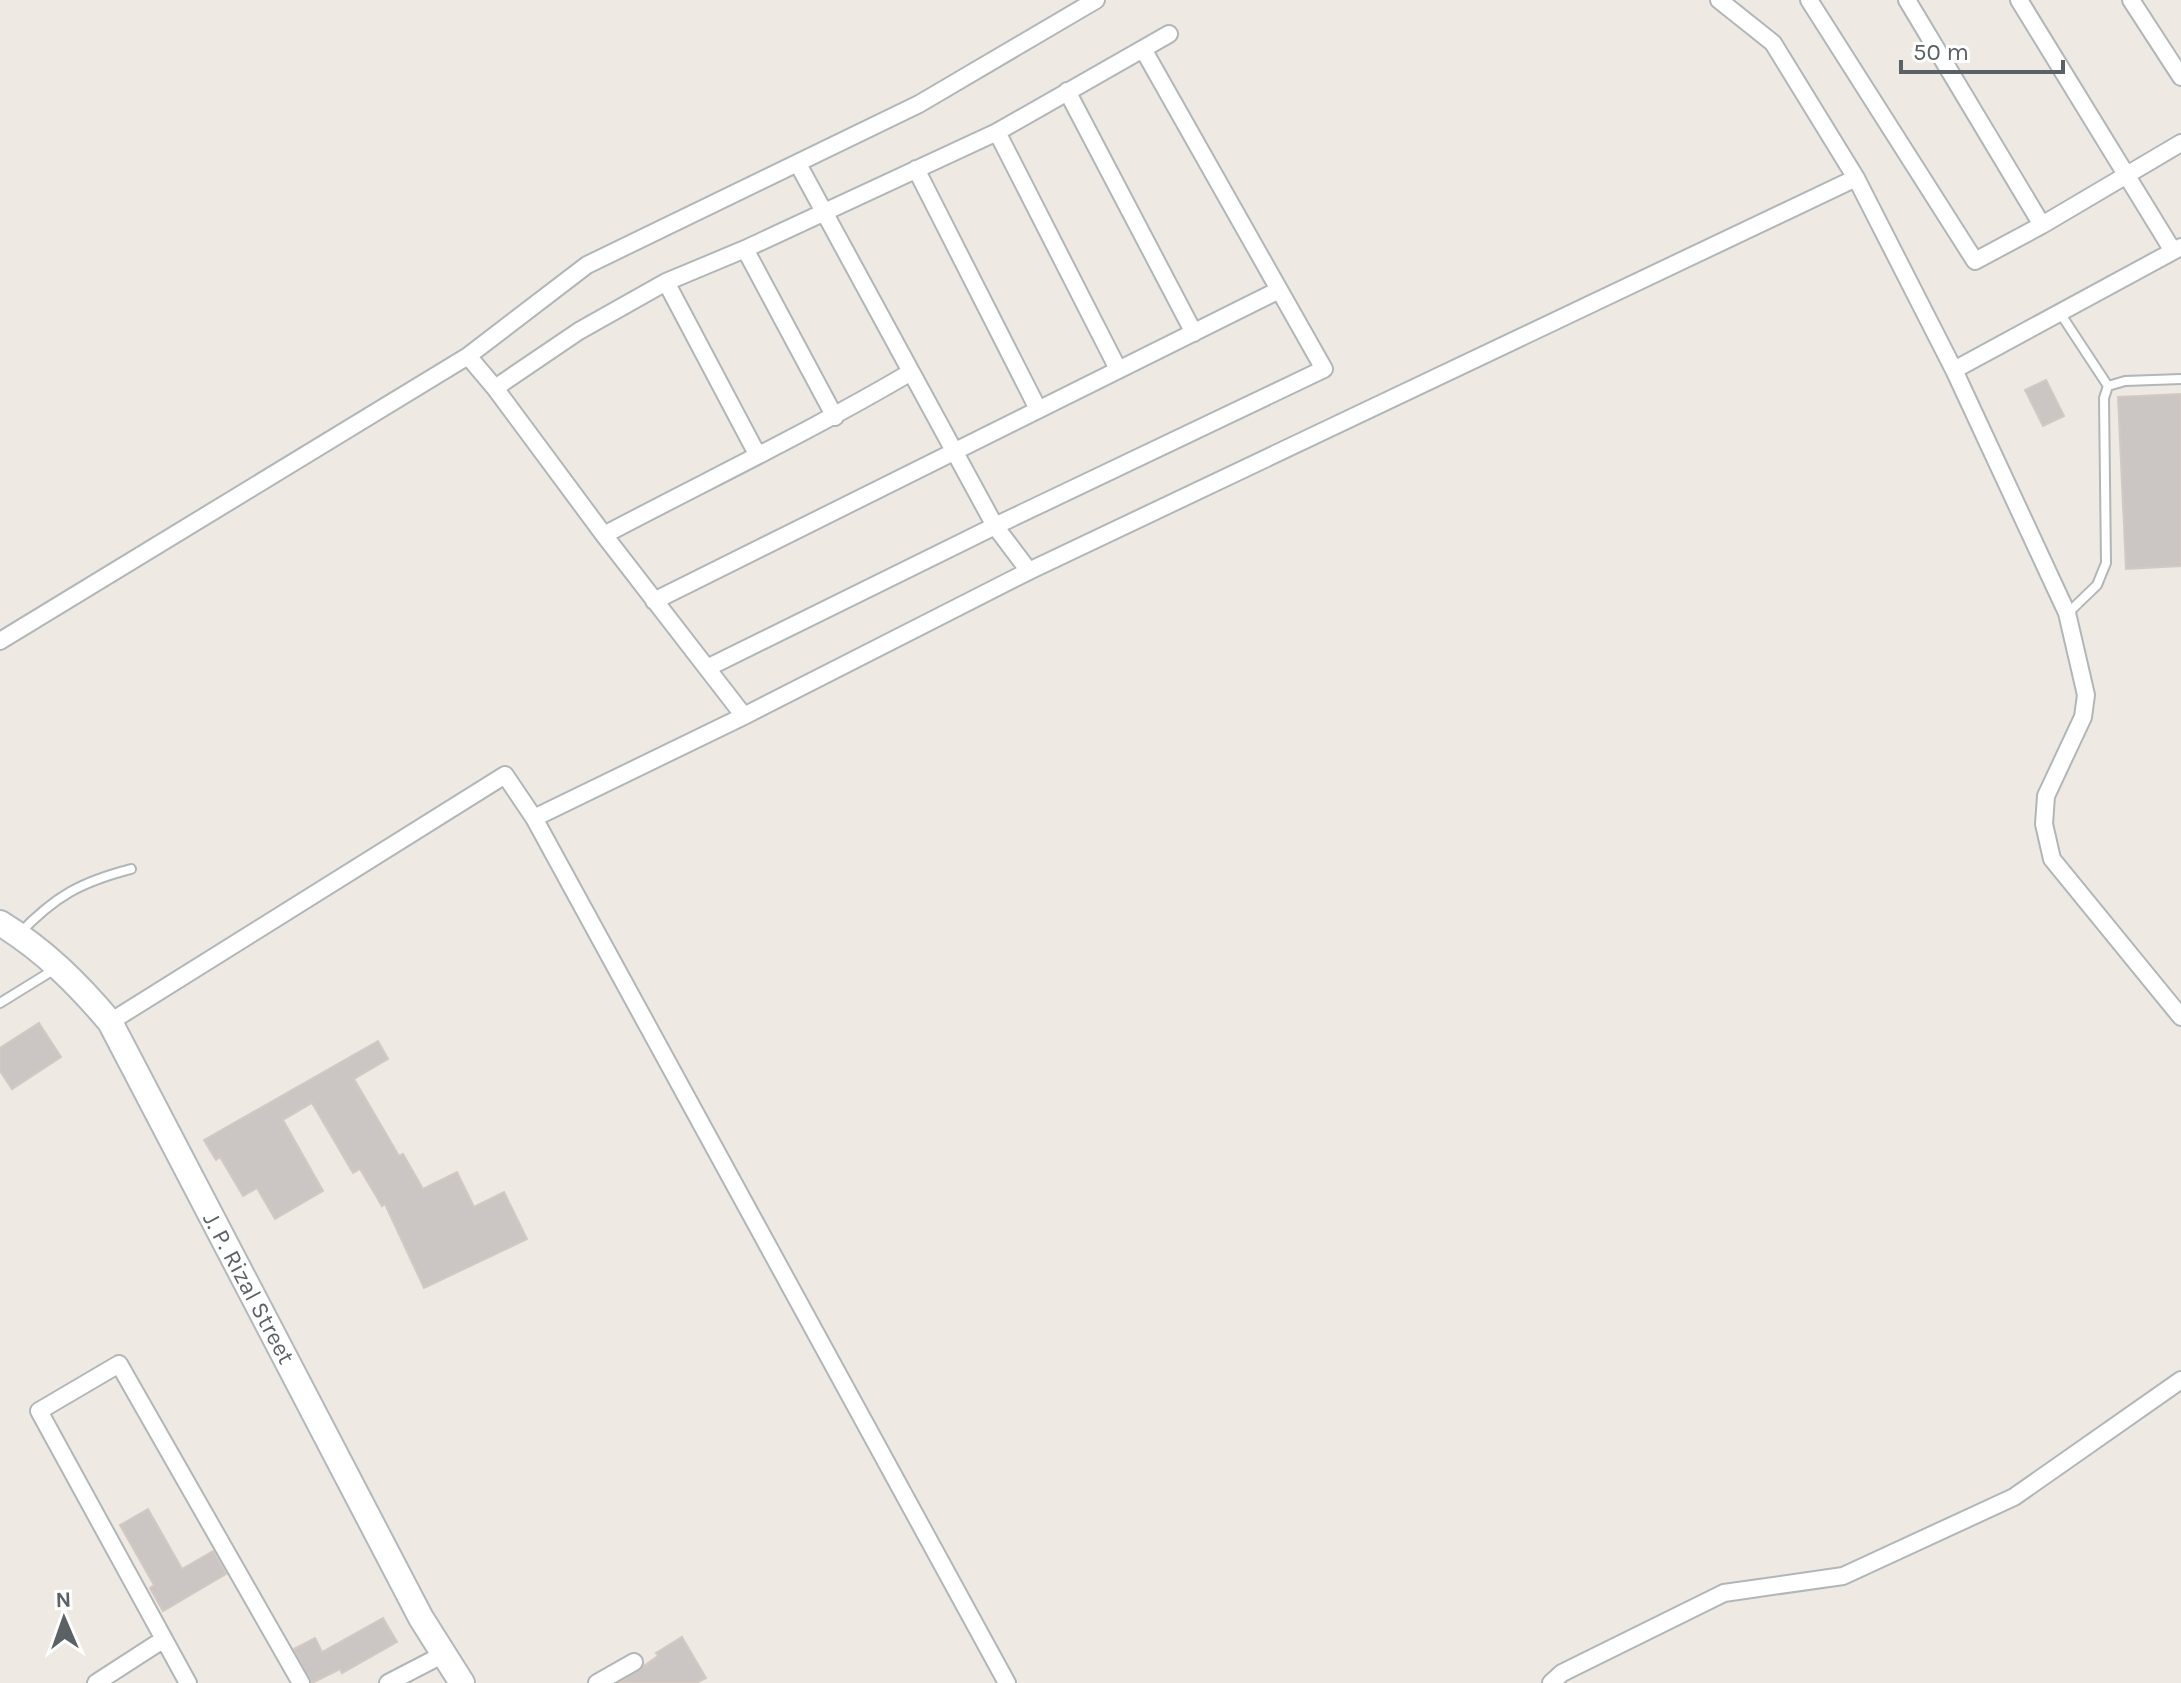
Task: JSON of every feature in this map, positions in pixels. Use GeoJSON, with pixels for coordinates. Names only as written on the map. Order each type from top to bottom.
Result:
{"type":"FeatureCollection","features":[{"type":"Feature","properties":{"kind":"main road","name":"J. P. Rizal Street"},"geometry":{"type":"LineString","coordinates":[[9,929],[73,979],[110,1022],[421,1618],[462,1683]]}},
{"type":"Feature","properties":{"kind":"street"},"geometry":{"type":"LineString","coordinates":[[0,641],[468,356],[587,265],[919,104],[1096,0]]}},
{"type":"Feature","properties":{"kind":"street"},"geometry":{"type":"LineString","coordinates":[[1719,0],[1773,43],[1856,178],[1954,370],[2067,613],[2086,695],[2083,717],[2046,796],[2044,824],[2052,859],[2181,1017]]}},
{"type":"Feature","properties":{"kind":"street"},"geometry":{"type":"LineString","coordinates":[[1809,0],[1975,261],[2181,143]]}},
{"type":"Feature","properties":{"kind":"street"},"geometry":{"type":"LineString","coordinates":[[1907,0],[2042,225]]}},
{"type":"Feature","properties":{"kind":"street"},"geometry":{"type":"LineString","coordinates":[[1954,370],[2177,249],[2127,175],[2019,0]]}},
{"type":"Feature","properties":{"kind":"street"},"geometry":{"type":"LineString","coordinates":[[2131,0],[2181,77]]}},
{"type":"Feature","properties":{"kind":"street"},"geometry":{"type":"LineString","coordinates":[[495,388],[579,331],[666,282],[745,249],[997,132],[1169,34]]}},
{"type":"Feature","properties":{"kind":"street"},"geometry":{"type":"LineString","coordinates":[[707,668],[1324,369],[1143,49]]}},
{"type":"Feature","properties":{"kind":"street"},"geometry":{"type":"LineString","coordinates":[[1067,91],[1194,333]]}},
{"type":"Feature","properties":{"kind":"street"},"geometry":{"type":"LineString","coordinates":[[997,132],[1118,369]]}},
{"type":"Feature","properties":{"kind":"street"},"geometry":{"type":"LineString","coordinates":[[798,164],[995,526],[1029,571]]}},
{"type":"Feature","properties":{"kind":"street"},"geometry":{"type":"LineString","coordinates":[[916,169],[1038,409]]}},
{"type":"Feature","properties":{"kind":"street"},"geometry":{"type":"LineString","coordinates":[[534,818],[744,716],[1029,571],[1856,178]]}},
{"type":"Feature","properties":{"kind":"street"},"geometry":{"type":"LineString","coordinates":[[745,249],[835,417]]}},
{"type":"Feature","properties":{"kind":"street"},"geometry":{"type":"LineString","coordinates":[[666,282],[757,454]]}},
{"type":"Feature","properties":{"kind":"street"},"geometry":{"type":"LineString","coordinates":[[654,601],[1279,290]]}},
{"type":"Feature","properties":{"kind":"street"},"geometry":{"type":"LineString","coordinates":[[468,356],[744,716]]}},
{"type":"Feature","properties":{"kind":"street"},"geometry":{"type":"LineString","coordinates":[[604,535],[757,454],[835,417],[911,372]]}},
{"type":"Feature","properties":{"kind":"street"},"geometry":{"type":"LineString","coordinates":[[110,1022],[505,775],[534,818],[1007,1683]]}},
{"type":"Feature","properties":{"kind":"street"},"geometry":{"type":"LineString","coordinates":[[188,1683],[39,1411],[119,1364],[301,1683]]}},
{"type":"Feature","properties":{"kind":"street"},"geometry":{"type":"LineString","coordinates":[[1551,1683],[1562,1673],[1724,1593],[1843,1576],[2014,1497],[2181,1380]]}},
{"type":"Feature","properties":{"kind":"street"},"geometry":{"type":"LineString","coordinates":[[96,1683],[164,1639]]}},
{"type":"Feature","properties":{"kind":"street"},"geometry":{"type":"LineString","coordinates":[[388,1683],[444,1654]]}},
{"type":"Feature","properties":{"kind":"street"},"geometry":{"type":"LineString","coordinates":[[597,1683],[634,1662]]}},
{"type":"Feature","properties":{"kind":"lane"},"geometry":{"type":"LineString","coordinates":[[2059,312],[2108,386]]}},
{"type":"Feature","properties":{"kind":"lane"},"geometry":{"type":"LineString","coordinates":[[2108,386],[2125,381],[2181,379]]}},
{"type":"Feature","properties":{"kind":"lane"},"geometry":{"type":"LineString","coordinates":[[2067,613],[2097,585],[2106,563],[2104,398],[2108,386]]}},
{"type":"Feature","properties":{"kind":"lane"},"geometry":{"type":"LineString","coordinates":[[9,929],[91,880],[131,869]]}},
{"type":"Feature","properties":{"kind":"lane"},"geometry":{"type":"LineString","coordinates":[[0,1003],[59,967]]}},
{"type":"Feature","properties":{"kind":"building"},"geometry":{"type":"Polygon","coordinates":[[[2046,380],[2064,416],[2043,426],[2025,390],[2046,380]]]}},
{"type":"Feature","properties":{"kind":"building"},"geometry":{"type":"Polygon","coordinates":[[[2181,394],[2181,566],[2126,569],[2118,397],[2181,394]]]}},
{"type":"Feature","properties":{"kind":"building"},"geometry":{"type":"Polygon","coordinates":[[[39,1023],[61,1057],[12,1089],[0,1071],[0,1048],[39,1023]]]}},
{"type":"Feature","properties":{"kind":"building"},"geometry":{"type":"Polygon","coordinates":[[[378,1041],[388,1059],[354,1079],[399,1156],[403,1154],[423,1189],[457,1172],[474,1207],[504,1192],[527,1239],[424,1288],[385,1204],[382,1206],[360,1169],[353,1173],[312,1103],[283,1120],[323,1191],[275,1219],[257,1188],[243,1196],[220,1157],[216,1160],[204,1140],[378,1041]]]}},
{"type":"Feature","properties":{"kind":"building"},"geometry":{"type":"Polygon","coordinates":[[[148,1509],[182,1569],[213,1551],[226,1574],[163,1611],[150,1588],[154,1585],[120,1525],[148,1509]]]}},
{"type":"Feature","properties":{"kind":"building"},"geometry":{"type":"Polygon","coordinates":[[[383,1618],[397,1642],[342,1673],[340,1669],[312,1683],[294,1649],[315,1638],[322,1652],[383,1618]]]}},
{"type":"Feature","properties":{"kind":"building"},"geometry":{"type":"Polygon","coordinates":[[[682,1637],[706,1678],[696,1683],[619,1683],[658,1656],[656,1653],[682,1637]]]}}]}
